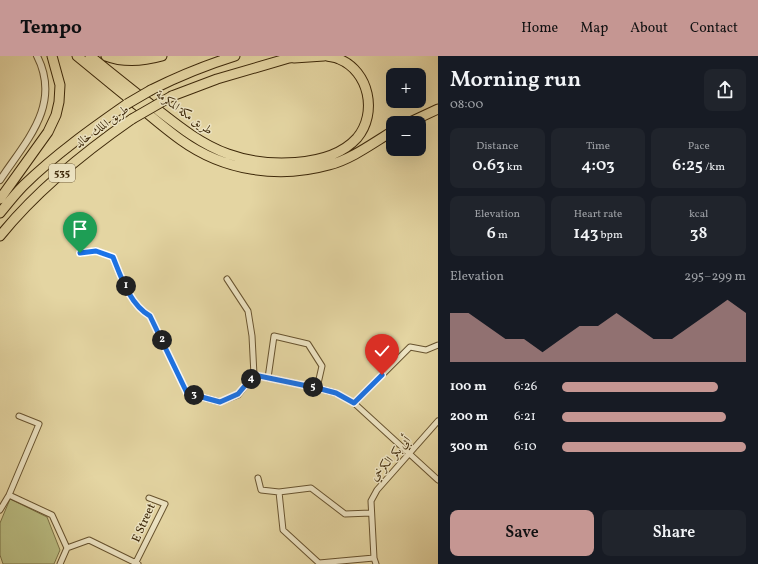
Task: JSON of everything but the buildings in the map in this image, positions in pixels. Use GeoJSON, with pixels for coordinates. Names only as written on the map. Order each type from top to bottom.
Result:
{"type":"FeatureCollection","features":[{"type":"Feature","properties":{"kind":"highway"},"geometry":{"type":"LineString","coordinates":[[0,199],[48,132],[56,116],[60,85],[52,56]]}},
{"type":"Feature","properties":{"kind":"highway","name":"طريق مكة المكرمة"},"geometry":{"type":"LineString","coordinates":[[77,56],[182,141],[202,153],[226,163],[249,169],[276,172],[303,170],[330,165],[352,156],[386,135]]}},
{"type":"Feature","properties":{"kind":"highway","name":"طريق مكة المكرمة"},"geometry":{"type":"LineString","coordinates":[[90,56],[174,123],[209,146],[244,159],[283,163],[301,162],[335,154],[357,137],[363,128],[368,115],[369,102],[361,77],[349,65],[339,58],[327,56]]}},
{"type":"Feature","properties":{"kind":"highway"},"geometry":{"type":"LineString","coordinates":[[106,56],[128,61],[149,60],[162,56]]}},
{"type":"Feature","properties":{"kind":"highway","name":"طريق الملك خالد"},"geometry":{"type":"LineString","coordinates":[[0,213],[23,186],[52,160],[79,138],[127,104],[182,74],[235,56]]}},
{"type":"Feature","properties":{"kind":"highway"},"geometry":{"type":"LineString","coordinates":[[289,58],[300,56]]}},
{"type":"Feature","properties":{"kind":"highway"},"geometry":{"type":"LineString","coordinates":[[289,58],[324,56]]}},
{"type":"Feature","properties":{"kind":"highway","name":"طريق الملك خالد"},"geometry":{"type":"LineString","coordinates":[[0,236],[26,206],[62,172],[132,119],[172,96],[217,79],[289,58]]}},
{"type":"Feature","properties":{"kind":"highway"},"geometry":{"type":"LineString","coordinates":[[423,116],[438,109]]}},
{"type":"Feature","properties":{"kind":"street"},"geometry":{"type":"LineString","coordinates":[[0,180],[37,125],[42,114],[46,99],[46,86],[41,64],[37,56]]}},
{"type":"Feature","properties":{"kind":"street"},"geometry":{"type":"LineString","coordinates":[[80,253],[96,251],[113,257],[124,283],[134,301],[143,312],[150,316],[187,393],[220,402],[238,394],[254,375],[252,336],[248,311],[227,279]]}},
{"type":"Feature","properties":{"kind":"street"},"geometry":{"type":"LineString","coordinates":[[268,378],[274,336],[308,344],[322,366],[317,388]]}},
{"type":"Feature","properties":{"kind":"street"},"geometry":{"type":"LineString","coordinates":[[354,403],[410,347],[426,350],[438,346]]}},
{"type":"Feature","properties":{"kind":"street"},"geometry":{"type":"LineString","coordinates":[[254,375],[336,393],[354,403],[438,480]]}},
{"type":"Feature","properties":{"kind":"street"},"geometry":{"type":"LineString","coordinates":[[0,510],[9,495],[39,424],[19,416]]}},
{"type":"Feature","properties":{"kind":"street","name":"أبي بكر الكرخي"},"geometry":{"type":"LineString","coordinates":[[375,561],[371,513],[372,502],[377,490],[438,421]]}},
{"type":"Feature","properties":{"kind":"street"},"geometry":{"type":"LineString","coordinates":[[258,478],[261,490],[279,492],[311,488],[344,514],[371,513]]}},
{"type":"Feature","properties":{"kind":"street"},"geometry":{"type":"LineString","coordinates":[[279,492],[283,530],[319,563],[375,561]]}},
{"type":"Feature","properties":{"kind":"street"},"geometry":{"type":"LineString","coordinates":[[9,495],[52,515],[67,548]]}},
{"type":"Feature","properties":{"kind":"street","name":"E Street"},"geometry":{"type":"LineString","coordinates":[[137,564],[165,504],[149,498]]}},
{"type":"Feature","properties":{"kind":"street"},"geometry":{"type":"LineString","coordinates":[[60,564],[67,548],[89,540],[137,564]]}},
{"type":"Feature","properties":{"kind":"green space"},"geometry":{"type":"Polygon","coordinates":[[[10,499],[47,517],[60,550],[54,564],[3,564],[0,555],[0,523],[10,499]]]}},
{"type":"Feature","properties":{"kind":"route"},"geometry":{"type":"LineString","coordinates":[[80,253],[96,251],[113,257],[124,283],[134,301],[143,312],[150,316],[187,393],[220,402],[238,394],[254,375],[336,393],[354,403],[382,375]]}}]}
